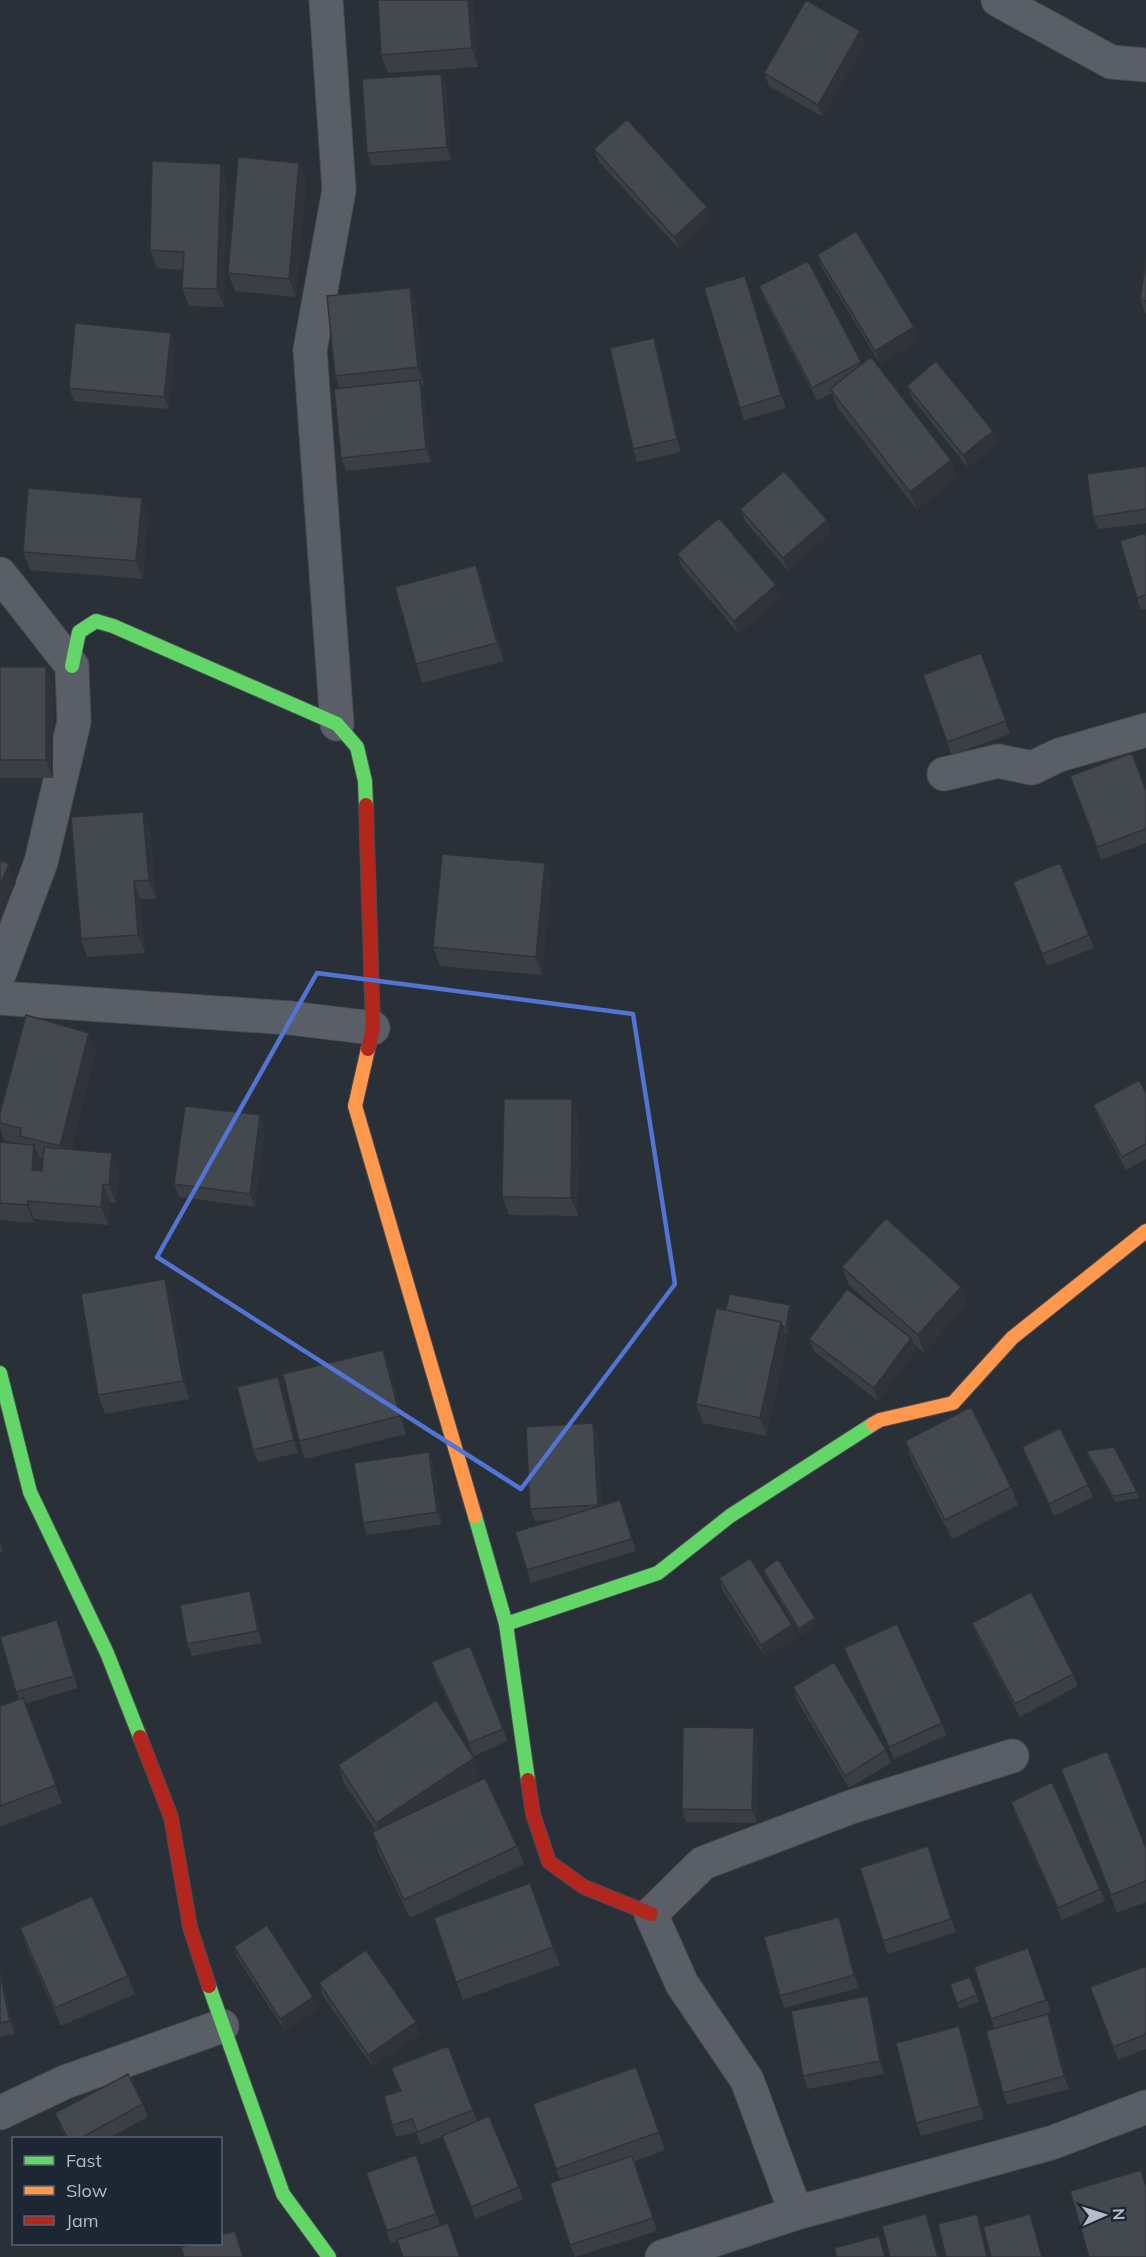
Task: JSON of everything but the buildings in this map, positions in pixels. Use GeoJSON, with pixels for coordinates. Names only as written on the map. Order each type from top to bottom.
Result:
{"type":"FeatureCollection","features":[{"type":"Feature","properties":{"kind":"street"},"geometry":{"type":"LineString","coordinates":[[326,0],[339,190],[310,350],[337,723]]}},
{"type":"Feature","properties":{"kind":"street"},"geometry":{"type":"LineString","coordinates":[[998,0],[1111,62],[1146,65]]}},
{"type":"Feature","properties":{"kind":"street"},"geometry":{"type":"LineString","coordinates":[[0,574],[72,666]]}},
{"type":"Feature","properties":{"kind":"street"},"geometry":{"type":"LineString","coordinates":[[0,972],[41,862],[74,722],[72,666],[79,632],[96,621],[113,626],[337,723],[357,747],[365,781],[373,1028],[355,1106],[506,1624],[533,1814],[549,1862],[584,1887],[651,1914],[682,1984],[747,2080],[796,2213]]}},
{"type":"Feature","properties":{"kind":"street"},"geometry":{"type":"LineString","coordinates":[[944,774],[998,761],[1032,768],[1059,755],[1146,730]]}},
{"type":"Feature","properties":{"kind":"street"},"geometry":{"type":"LineString","coordinates":[[0,998],[290,1018],[373,1028]]}},
{"type":"Feature","properties":{"kind":"street"},"geometry":{"type":"LineString","coordinates":[[506,1624],[658,1574],[730,1516],[880,1420],[953,1402],[1012,1338],[1146,1231]]}},
{"type":"Feature","properties":{"kind":"street"},"geometry":{"type":"LineString","coordinates":[[0,1373],[30,1492],[107,1653],[171,1817],[190,1927],[222,2026],[283,2194],[328,2257]]}},
{"type":"Feature","properties":{"kind":"street"},"geometry":{"type":"LineString","coordinates":[[651,1914],[703,1863],[851,1807],[1012,1756]]}},
{"type":"Feature","properties":{"kind":"street"},"geometry":{"type":"LineString","coordinates":[[0,2113],[65,2082],[222,2026]]}},
{"type":"Feature","properties":{"kind":"street"},"geometry":{"type":"LineString","coordinates":[[662,2257],[796,2213],[1051,2143],[1146,2107]]}},
{"type":"Feature","properties":{"kind":"highlighted area"},"geometry":{"type":"Polygon","coordinates":[[[317,973],[633,1014],[675,1284],[521,1489],[157,1257],[317,973]]]}},
{"type":"Feature","properties":{"kind":"traffic: fast"},"geometry":{"type":"LineString","coordinates":[[72,666],[79,632],[96,621],[113,626],[337,724],[357,747],[365,781],[366,805]]}},
{"type":"Feature","properties":{"kind":"traffic: fast"},"geometry":{"type":"LineString","coordinates":[[0,1373],[30,1492],[107,1653],[140,1737]]}},
{"type":"Feature","properties":{"kind":"traffic: fast"},"geometry":{"type":"LineString","coordinates":[[506,1624],[658,1573],[730,1516],[873,1424]]}},
{"type":"Feature","properties":{"kind":"traffic: fast"},"geometry":{"type":"LineString","coordinates":[[475,1516],[506,1624],[528,1780]]}},
{"type":"Feature","properties":{"kind":"traffic: fast"},"geometry":{"type":"LineString","coordinates":[[209,1986],[283,2194],[329,2257]]}},
{"type":"Feature","properties":{"kind":"traffic: slow"},"geometry":{"type":"LineString","coordinates":[[368,1049],[355,1106],[475,1516]]}},
{"type":"Feature","properties":{"kind":"traffic: slow"},"geometry":{"type":"LineString","coordinates":[[873,1424],[880,1420],[953,1403],[1012,1338],[1146,1231]]}},
{"type":"Feature","properties":{"kind":"traffic: jam"},"geometry":{"type":"LineString","coordinates":[[366,805],[373,1028],[368,1049]]}},
{"type":"Feature","properties":{"kind":"traffic: jam"},"geometry":{"type":"LineString","coordinates":[[140,1737],[171,1817],[190,1927],[209,1986]]}},
{"type":"Feature","properties":{"kind":"traffic: jam"},"geometry":{"type":"LineString","coordinates":[[528,1780],[533,1814],[549,1862],[584,1887],[651,1914]]}}]}
